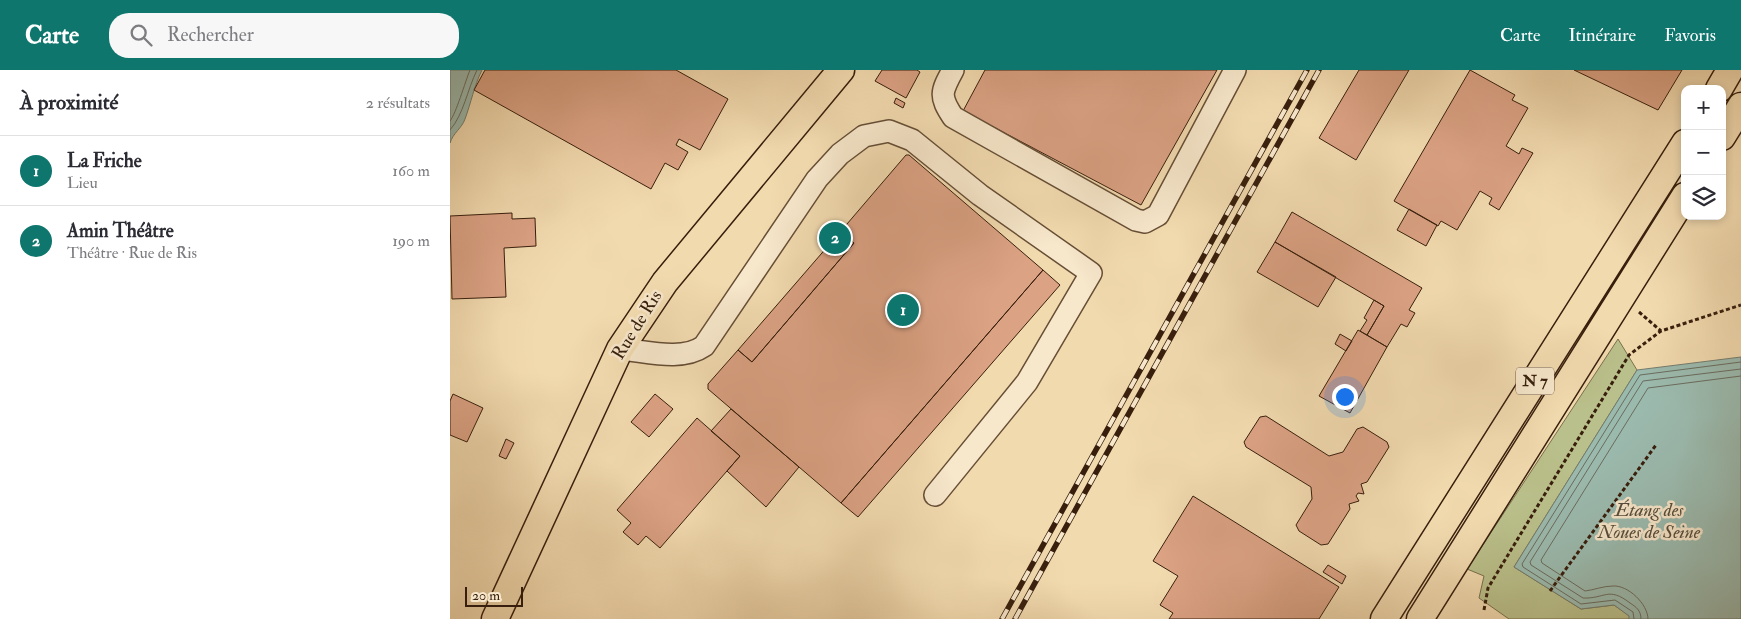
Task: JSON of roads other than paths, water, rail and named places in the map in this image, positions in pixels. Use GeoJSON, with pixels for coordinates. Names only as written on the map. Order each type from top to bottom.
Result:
{"type":"FeatureCollection","features":[{"type":"Feature","properties":{"kind":"main road","name":"Rue de Ris"},"geometry":{"type":"LineString","coordinates":[[495,619],[620,349],[665,282],[841,70]]}},
{"type":"Feature","properties":{"kind":"main road"},"geometry":{"type":"LineString","coordinates":[[1721,85],[1730,70]]}},
{"type":"Feature","properties":{"kind":"main road"},"geometry":{"type":"LineString","coordinates":[[1726,130],[1741,106]]}},
{"type":"Feature","properties":{"kind":"main road","name":"N 7"},"geometry":{"type":"LineString","coordinates":[[1384,619],[1681,149]]}},
{"type":"Feature","properties":{"kind":"main road","name":"N 7"},"geometry":{"type":"LineString","coordinates":[[1420,619],[1681,202]]}},
{"type":"Feature","properties":{"kind":"lane"},"geometry":{"type":"LineString","coordinates":[[953,70],[942,91],[944,104],[953,117],[1136,220],[1145,222],[1158,215],[1235,70]]}},
{"type":"Feature","properties":{"kind":"lane"},"geometry":{"type":"LineString","coordinates":[[620,349],[683,354],[694,353],[704,346],[817,179],[840,154],[864,136],[889,131],[912,140],[980,195],[1091,274],[1027,382],[935,494]]}},
{"type":"Feature","properties":{"kind":"water"},"geometry":{"type":"Polygon","coordinates":[[[450,70],[482,70],[464,122],[450,143],[450,70]]]}},
{"type":"Feature","properties":{"kind":"water","name":"Étang des Noues de Seine"},"geometry":{"type":"Polygon","coordinates":[[[1741,357],[1741,619],[1629,619],[1629,616],[1614,605],[1581,609],[1514,567],[1637,370],[1741,357]]]}},
{"type":"Feature","properties":{"kind":"railway"},"geometry":{"type":"LineString","coordinates":[[1002,619],[1307,70]]}},
{"type":"Feature","properties":{"kind":"railway"},"geometry":{"type":"LineString","coordinates":[[1015,619],[1319,70]]}},
{"type":"Feature","properties":{"kind":"place","name":"Amin Théâtre"},"geometry":{"type":"Point","coordinates":[835,238]}},
{"type":"Feature","properties":{"kind":"place","name":"La Friche"},"geometry":{"type":"Point","coordinates":[903,310]}}]}
